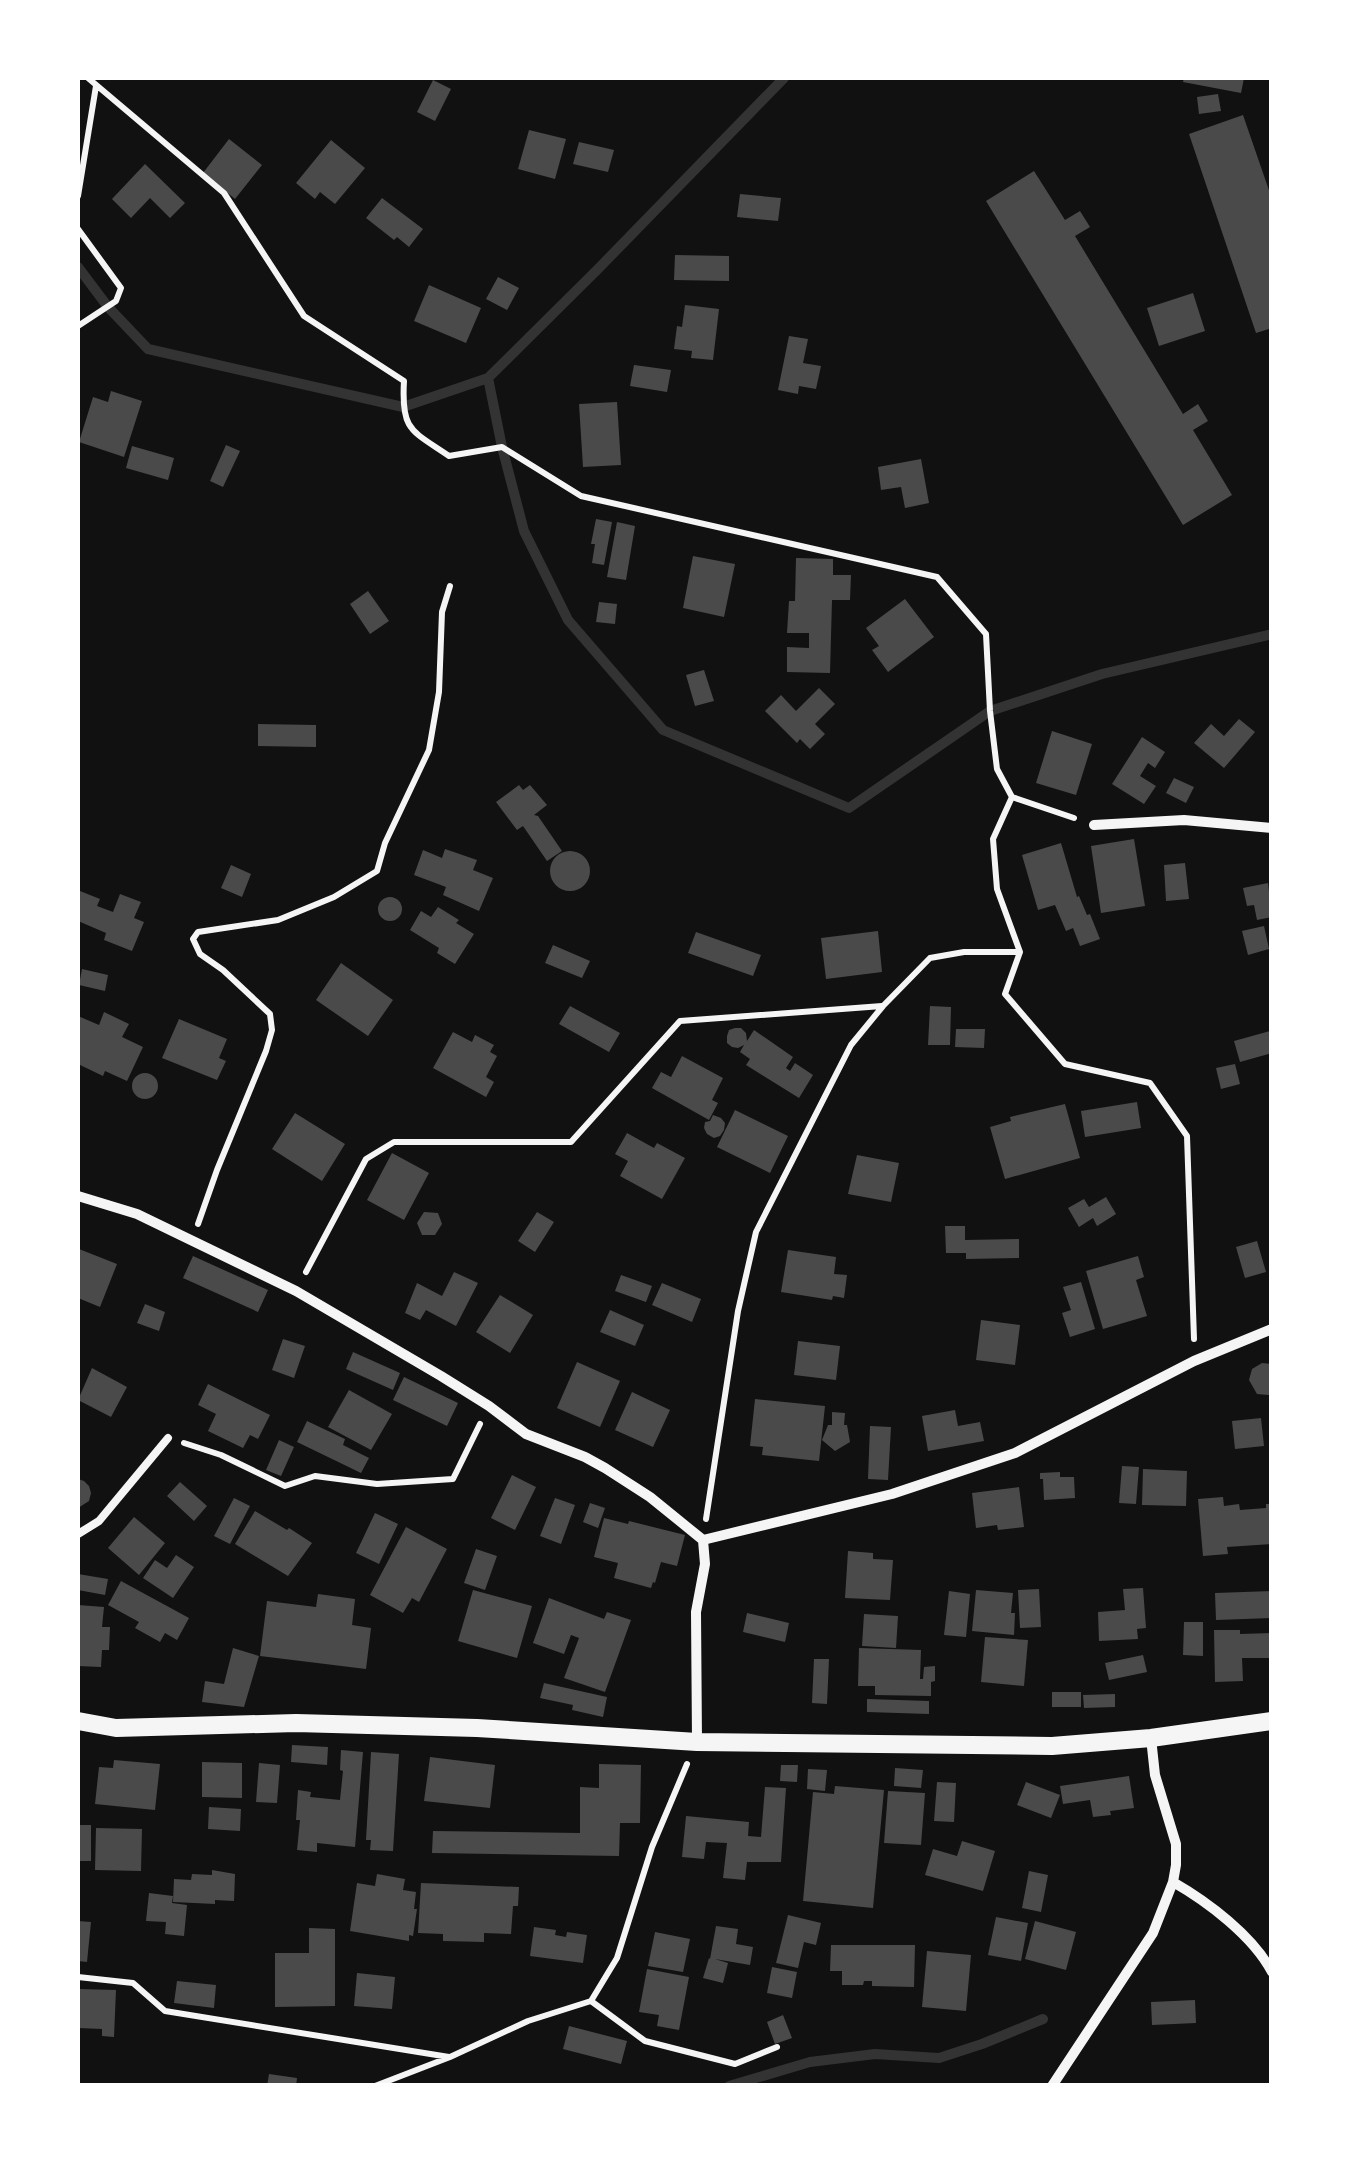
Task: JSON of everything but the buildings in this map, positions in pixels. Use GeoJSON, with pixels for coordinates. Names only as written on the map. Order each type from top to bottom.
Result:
{"type":"FeatureCollection","features":[{"type":"Feature","properties":{"kind":"street"},"geometry":{"type":"LineString","coordinates":[[1094,825],[1184,820],[1272,828]]}},
{"type":"Feature","properties":{"kind":"street"},"geometry":{"type":"LineString","coordinates":[[78,1196],[137,1214],[296,1291],[489,1406],[526,1434],[605,1468],[650,1496],[703,1540],[704,1564],[696,1612],[697,1742]]}},
{"type":"Feature","properties":{"kind":"street"},"geometry":{"type":"LineString","coordinates":[[703,1540],[892,1494],[1015,1453],[1194,1361],[1272,1329]]}},
{"type":"Feature","properties":{"kind":"street"},"geometry":{"type":"LineString","coordinates":[[78,1720],[116,1728],[296,1722],[477,1728],[697,1742],[1052,1746],[1151,1738],[1272,1721]]}},
{"type":"Feature","properties":{"kind":"street"},"geometry":{"type":"LineString","coordinates":[[1052,2086],[1154,1933],[1173,1882],[1176,1844],[1155,1775],[1151,1738]]}},
{"type":"Feature","properties":{"kind":"street"},"geometry":{"type":"LineString","coordinates":[[1173,1882],[1247,1939],[1272,1972]]}},
{"type":"Feature","properties":{"kind":"lane"},"geometry":{"type":"LineString","coordinates":[[78,1534],[100,1521],[168,1438]]}},
{"type":"Feature","properties":{"kind":"path"},"geometry":{"type":"LineString","coordinates":[[88,78],[224,192],[304,316],[404,381],[402,407],[409,429],[449,456],[502,447],[581,496],[937,577],[986,634],[997,769],[1012,797],[1094,825]]}},
{"type":"Feature","properties":{"kind":"path"},"geometry":{"type":"LineString","coordinates":[[78,196],[96,85]]}},
{"type":"Feature","properties":{"kind":"path"},"geometry":{"type":"LineString","coordinates":[[78,229],[121,288],[116,301],[78,326]]}},
{"type":"Feature","properties":{"kind":"path"},"geometry":{"type":"LineString","coordinates":[[193,1239],[272,1030],[270,1014],[224,970],[200,954],[193,940],[198,932],[278,920],[334,897],[377,872],[385,843],[429,750],[440,692],[442,612],[450,586]]}},
{"type":"Feature","properties":{"kind":"path"},"geometry":{"type":"LineString","coordinates":[[1012,797],[993,839],[997,889],[1020,952],[1006,994],[1064,1064],[1150,1083],[1187,1136],[1194,1361]]}},
{"type":"Feature","properties":{"kind":"path"},"geometry":{"type":"LineString","coordinates":[[703,1540],[738,1310],[756,1232],[851,1045],[930,958],[964,952],[1020,952]]}},
{"type":"Feature","properties":{"kind":"path"},"geometry":{"type":"LineString","coordinates":[[296,1291],[366,1159],[394,1142],[572,1142],[680,1021],[883,1006]]}},
{"type":"Feature","properties":{"kind":"path"},"geometry":{"type":"LineString","coordinates":[[168,1438],[221,1455],[285,1486],[315,1476],[376,1484],[453,1479],[489,1406]]}},
{"type":"Feature","properties":{"kind":"path"},"geometry":{"type":"LineString","coordinates":[[375,2086],[450,2058],[528,2021],[591,2001],[616,1958],[652,1847],[697,1742]]}},
{"type":"Feature","properties":{"kind":"path"},"geometry":{"type":"LineString","coordinates":[[78,1976],[133,1984],[165,2011],[450,2058]]}},
{"type":"Feature","properties":{"kind":"path"},"geometry":{"type":"LineString","coordinates":[[591,2001],[645,2041],[734,2064],[777,2047]]}},
{"type":"Feature","properties":{"kind":"waterway"},"geometry":{"type":"LineString","coordinates":[[78,267],[108,307],[148,349],[403,407],[488,378],[784,78]]}},
{"type":"Feature","properties":{"kind":"waterway"},"geometry":{"type":"LineString","coordinates":[[488,378],[524,531],[568,620],[663,730],[849,808],[990,711],[1102,674],[1272,634]]}},
{"type":"Feature","properties":{"kind":"waterway"},"geometry":{"type":"LineString","coordinates":[[729,2086],[810,2062],[875,2054],[939,2058],[1043,2019]]}}]}
